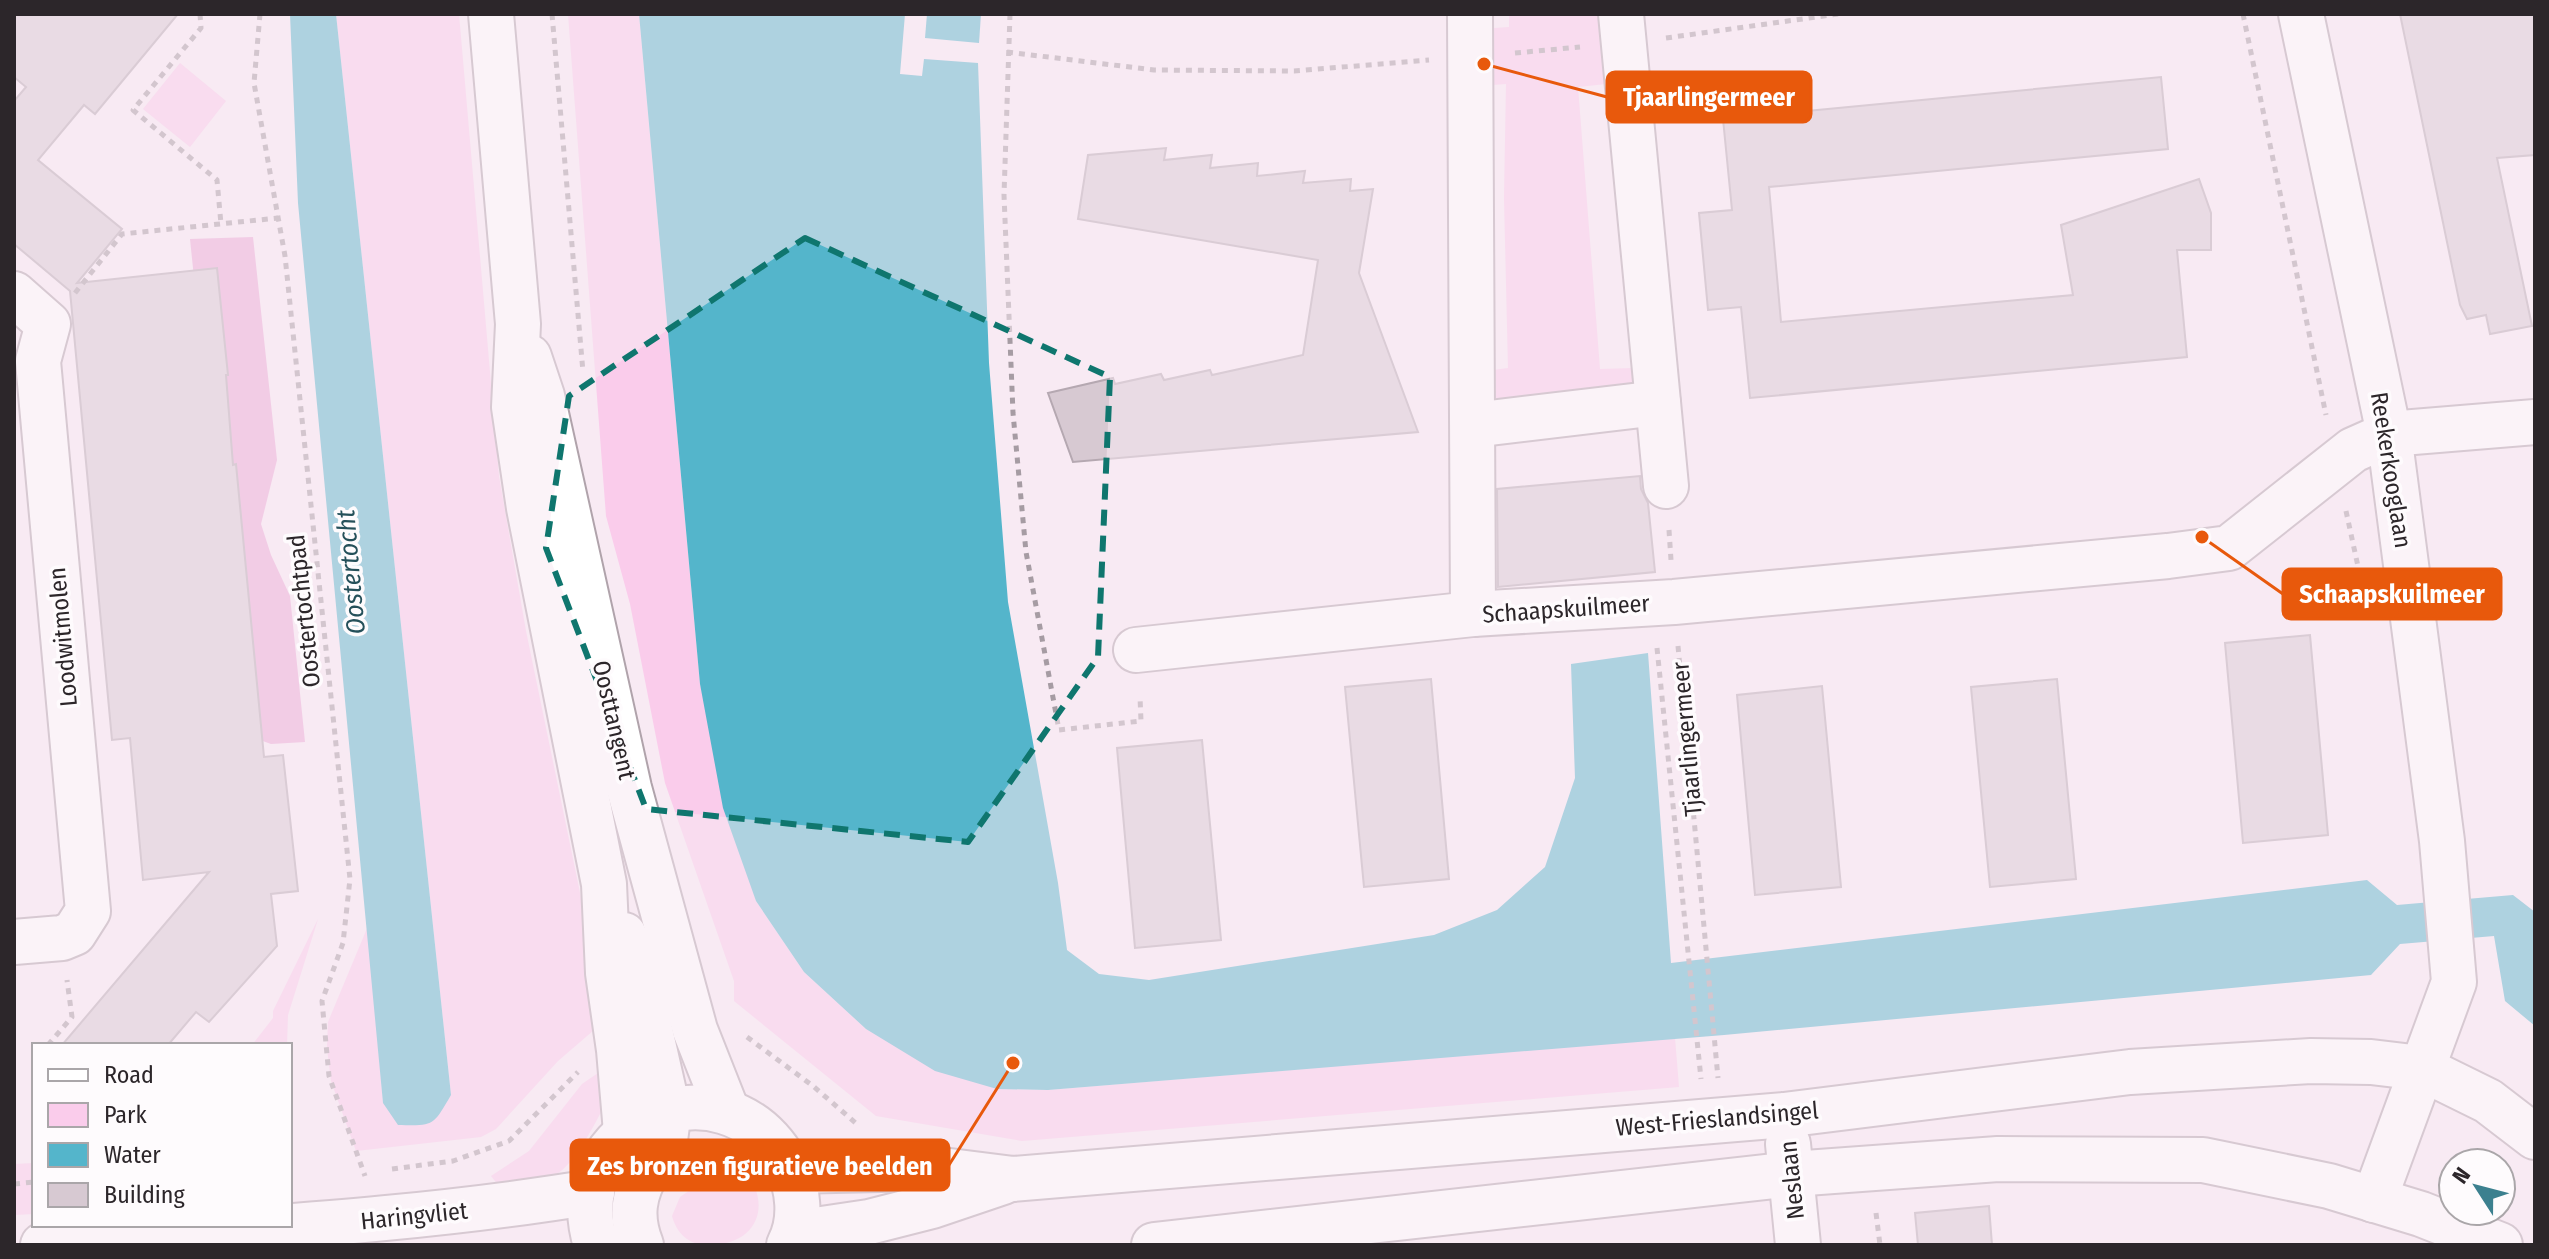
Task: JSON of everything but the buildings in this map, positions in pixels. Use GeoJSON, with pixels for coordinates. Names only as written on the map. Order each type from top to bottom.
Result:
{"type":"FeatureCollection","features":[{"type":"Feature","properties":{"kind":"street","name":"Oosttangent"},"geometry":{"type":"LineString","coordinates":[[491,14],[518,324],[514,407],[521,458],[604,884],[608,973],[626,1132]]}},
{"type":"Feature","properties":{"kind":"street"},"geometry":{"type":"LineString","coordinates":[[1470,14],[1473,614]]}},
{"type":"Feature","properties":{"kind":"street"},"geometry":{"type":"LineString","coordinates":[[1621,14],[1666,486]]}},
{"type":"Feature","properties":{"kind":"street","name":"Reekerkooglaan"},"geometry":{"type":"LineString","coordinates":[[2301,14],[2389,434],[2446,885],[2454,982],[2421,1068]]}},
{"type":"Feature","properties":{"kind":"street"},"geometry":{"type":"LineString","coordinates":[[14,294],[48,324]]}},
{"type":"Feature","properties":{"kind":"street","name":"Loodwitmolen"},"geometry":{"type":"LineString","coordinates":[[48,324],[38,361],[88,911],[74,933],[62,938]]}},
{"type":"Feature","properties":{"kind":"street","name":"Oosttangent"},"geometry":{"type":"LineString","coordinates":[[518,324],[542,396],[629,788],[695,1030],[727,1111]]}},
{"type":"Feature","properties":{"kind":"street"},"geometry":{"type":"LineString","coordinates":[[1473,425],[1658,403]]}},
{"type":"Feature","properties":{"kind":"street","name":"Schaapskuilmeer"},"geometry":{"type":"LineString","coordinates":[[1136,650],[1473,614],[1663,602],[2229,548],[2353,450],[2389,434],[2535,422]]}},
{"type":"Feature","properties":{"kind":"street","name":"Oosttangent"},"geometry":{"type":"LineString","coordinates":[[604,884],[635,963],[668,1110]]}},
{"type":"Feature","properties":{"kind":"street"},"geometry":{"type":"LineString","coordinates":[[14,942],[62,938]]}},
{"type":"Feature","properties":{"kind":"street","name":"West-Frieslandsingel"},"geometry":{"type":"LineString","coordinates":[[790,1171],[926,1168],[1013,1179],[1784,1115],[2130,1072],[2311,1061],[2371,1062],[2421,1068],[2488,1101],[2535,1137]]}},
{"type":"Feature","properties":{"kind":"street"},"geometry":{"type":"LineString","coordinates":[[2374,1200],[2421,1068]]}},
{"type":"Feature","properties":{"kind":"street"},"geometry":{"type":"LineString","coordinates":[[596,1245],[590,1228],[592,1192],[604,1159],[626,1132],[645,1118],[668,1110],[697,1106],[727,1111],[754,1125],[776,1146],[790,1171],[797,1202],[792,1239]]}},
{"type":"Feature","properties":{"kind":"street"},"geometry":{"type":"LineString","coordinates":[[641,1245],[635,1229],[633,1208],[639,1187],[662,1149],[668,1110]]}},
{"type":"Feature","properties":{"kind":"street","name":"Neslaan"},"geometry":{"type":"LineString","coordinates":[[1784,1115],[1798,1245]]}},
{"type":"Feature","properties":{"kind":"street"},"geometry":{"type":"LineString","coordinates":[[1154,1245],[1792,1174],[1998,1159],[2203,1160],[2329,1186],[2421,1214],[2500,1245]]}},
{"type":"Feature","properties":{"kind":"street","name":"West-Frieslandsingel"},"geometry":{"type":"LineString","coordinates":[[792,1239],[932,1206],[1013,1179]]}},
{"type":"Feature","properties":{"kind":"street","name":"Haringvliet"},"geometry":{"type":"LineString","coordinates":[[43,1245],[337,1225],[526,1203],[592,1192]]}},
{"type":"Feature","properties":{"kind":"path"},"geometry":{"type":"LineString","coordinates":[[200,14],[201,28],[133,110],[217,180],[221,224]]}},
{"type":"Feature","properties":{"kind":"path","name":"Oostertochtpad"},"geometry":{"type":"LineString","coordinates":[[260,14],[254,83],[289,287],[350,879],[343,943],[322,1001],[329,1076],[367,1185]]}},
{"type":"Feature","properties":{"kind":"path"},"geometry":{"type":"LineString","coordinates":[[1010,14],[1004,195],[1013,413],[1026,552],[1059,730],[1141,721],[1140,697]]}},
{"type":"Feature","properties":{"kind":"path"},"geometry":{"type":"LineString","coordinates":[[48,324],[122,234],[278,218]]}},
{"type":"Feature","properties":{"kind":"path","name":"Tjaarlingermeer"},"geometry":{"type":"LineString","coordinates":[[1666,486],[1663,602],[1684,910],[1701,1074]]}},
{"type":"Feature","properties":{"kind":"path","name":"Tjaarlingermeer"},"geometry":{"type":"LineString","coordinates":[[1663,602],[1702,908],[1718,1074]]}},
{"type":"Feature","properties":{"kind":"path"},"geometry":{"type":"LineString","coordinates":[[50,1043],[72,1017],[62,938]]}},
{"type":"Feature","properties":{"kind":"path"},"geometry":{"type":"LineString","coordinates":[[744,1035],[813,1086],[860,1127],[861,1138]]}},
{"type":"Feature","properties":{"kind":"path","name":"Haringvliet"},"geometry":{"type":"LineString","coordinates":[[386,1170],[453,1161],[509,1141],[578,1071]]}},
{"type":"Feature","properties":{"kind":"path","name":"Haringvliet"},"geometry":{"type":"LineString","coordinates":[[365,1173],[373,1172]]}},
{"type":"Feature","properties":{"kind":"highlighted area"},"geometry":{"type":"Polygon","coordinates":[[[805,238],[1110,377],[1098,657],[968,842],[646,809],[546,548],[569,396],[805,238]]]}},
{"type":"Feature","properties":{"kind":"green space"},"geometry":{"type":"Polygon","coordinates":[[[336,14],[459,14],[499,476],[526,631],[585,917],[597,1016],[594,1030],[558,1061],[496,1129],[481,1137],[356,1151],[331,1081],[328,1022],[368,926],[383,1103],[451,1095],[336,14]]]}},
{"type":"Feature","properties":{"kind":"green space"},"geometry":{"type":"Polygon","coordinates":[[[568,14],[639,14],[700,684],[756,901],[804,972],[866,1029],[997,1089],[1048,1090],[1675,1038],[1679,1087],[1022,1141],[876,1116],[734,1001],[734,981],[665,783],[630,604],[606,516],[568,14]]]}},
{"type":"Feature","properties":{"kind":"green space"},"geometry":{"type":"Polygon","coordinates":[[[1509,14],[1601,14],[1606,84],[1578,87],[1600,369],[1634,368],[1635,392],[1479,406],[1479,372],[1508,368],[1504,198],[1506,84],[1479,86],[1480,29],[1509,27],[1509,14]]]}},
{"type":"Feature","properties":{"kind":"green space"},"geometry":{"type":"Polygon","coordinates":[[[180,63],[226,101],[190,147],[143,109],[180,63]]]}},
{"type":"Feature","properties":{"kind":"green space"},"geometry":{"type":"Polygon","coordinates":[[[318,919],[288,1015],[287,1043],[254,1043],[273,1018],[273,1011],[318,919]]]}},
{"type":"Feature","properties":{"kind":"green space"},"geometry":{"type":"Polygon","coordinates":[[[601,1071],[613,1087],[572,1160],[555,1175],[499,1186],[491,1176],[529,1151],[582,1084],[601,1071]]]}},
{"type":"Feature","properties":{"kind":"green space"},"geometry":{"type":"Polygon","coordinates":[[[704,1149],[726,1157],[743,1169],[754,1185],[758,1202],[756,1218],[748,1232],[732,1241],[708,1245],[690,1241],[677,1228],[672,1216],[680,1197],[693,1188],[689,1150],[704,1149]]]}},
{"type":"Feature","properties":{"kind":"green space"},"geometry":{"type":"Polygon","coordinates":[[[32,1163],[32,1214],[14,1215],[14,1164],[32,1163]]]}},
{"type":"Feature","properties":{"kind":"shaded area"},"geometry":{"type":"Polygon","coordinates":[[[253,237],[277,460],[261,524],[290,596],[305,742],[271,744],[241,733],[190,239],[253,237]]]}},
{"type":"Feature","properties":{"kind":"water","name":"Oostertocht"},"geometry":{"type":"Polygon","coordinates":[[[290,14],[336,14],[451,1095],[436,1118],[419,1125],[398,1125],[383,1103],[298,203],[290,14]]]}},
{"type":"Feature","properties":{"kind":"water"},"geometry":{"type":"Polygon","coordinates":[[[639,14],[905,14],[900,74],[922,76],[924,59],[978,63],[989,363],[1008,602],[1067,950],[1099,974],[1149,980],[1434,935],[1497,910],[1545,867],[1575,778],[1571,664],[1648,653],[1671,963],[2367,880],[2397,905],[2513,895],[2535,912],[2535,1026],[2505,1001],[2494,936],[2400,944],[2371,975],[1724,1035],[1048,1090],[997,1089],[935,1071],[866,1029],[804,972],[756,901],[723,808],[700,684],[639,14]]]}},
{"type":"Feature","properties":{"kind":"water"},"geometry":{"type":"Polygon","coordinates":[[[927,14],[981,14],[979,43],[925,38],[927,14]]]}},
{"type":"Feature","properties":{"kind":"place","name":"Tjaarlingermeer"},"geometry":{"type":"Point","coordinates":[1484,64]}},
{"type":"Feature","properties":{"kind":"place","name":"Schaapskuilmeer"},"geometry":{"type":"Point","coordinates":[2202,537]}},
{"type":"Feature","properties":{"kind":"place","name":"Zes bronzen figuratieve beelden"},"geometry":{"type":"Point","coordinates":[1013,1063]}}]}
